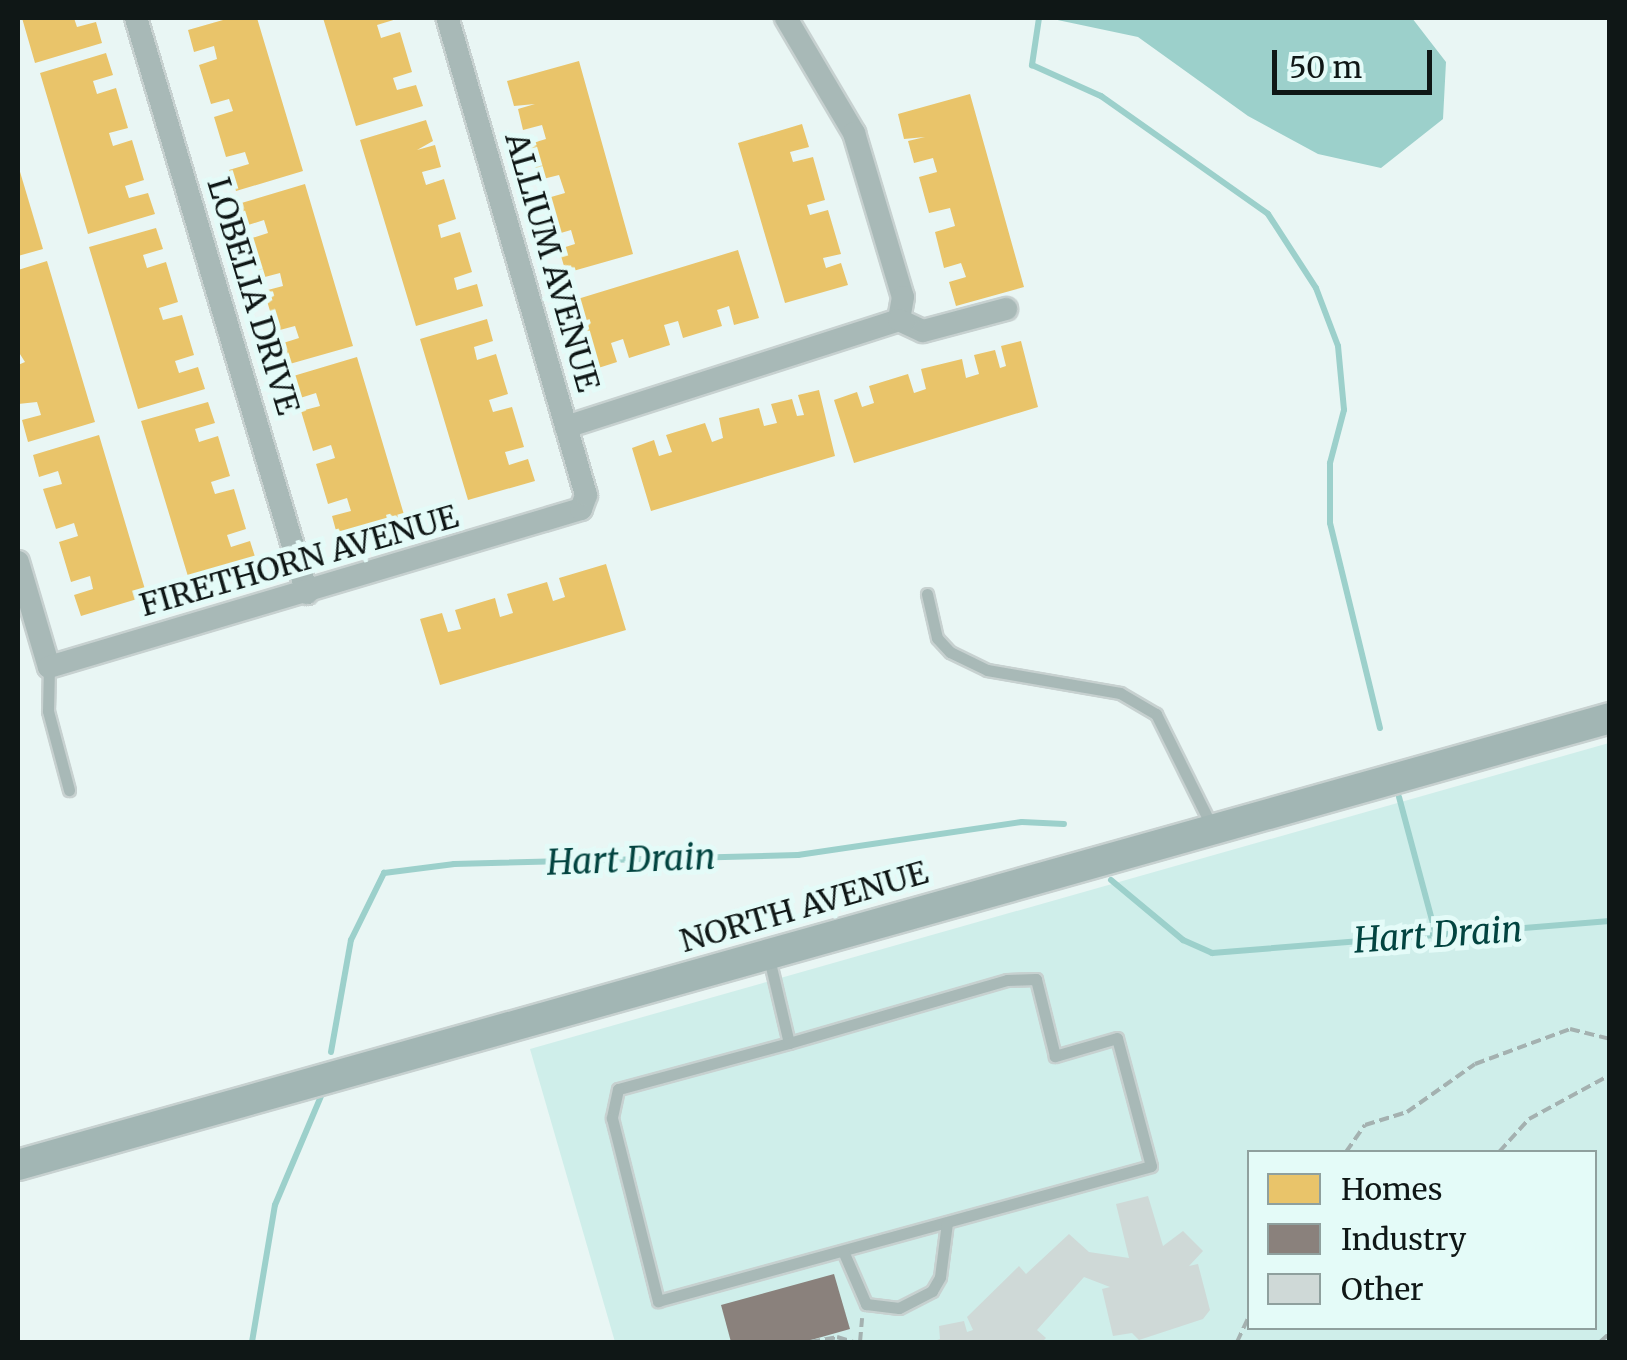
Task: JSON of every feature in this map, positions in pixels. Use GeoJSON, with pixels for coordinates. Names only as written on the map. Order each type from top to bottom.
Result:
{"type":"FeatureCollection","features":[{"type":"Feature","properties":{"kind":"street","name":"LOBELIA DRIVE"},"geometry":{"type":"LineString","coordinates":[[136,18],[307,593]]}},
{"type":"Feature","properties":{"kind":"street","name":"ALLIUM AVENUE"},"geometry":{"type":"LineString","coordinates":[[447,18],[586,495],[581,509],[568,518]]}},
{"type":"Feature","properties":{"kind":"street"},"geometry":{"type":"LineString","coordinates":[[786,18],[854,133],[903,297],[899,320]]}},
{"type":"Feature","properties":{"kind":"street"},"geometry":{"type":"LineString","coordinates":[[566,428],[899,320],[922,331],[1006,309]]}},
{"type":"Feature","properties":{"kind":"street","name":"FIRETHORN AVENUE"},"geometry":{"type":"LineString","coordinates":[[49,667],[568,518]]}},
{"type":"Feature","properties":{"kind":"street"},"geometry":{"type":"LineString","coordinates":[[18,562],[49,667]]}},
{"type":"Feature","properties":{"kind":"street","name":"NORTH AVENUE"},"geometry":{"type":"LineString","coordinates":[[18,1165],[1610,718]]}},
{"type":"Feature","properties":{"kind":"lane"},"geometry":{"type":"LineString","coordinates":[[927,594],[937,638],[950,652],[988,670],[1120,694],[1156,714],[1213,829]]}},
{"type":"Feature","properties":{"kind":"lane"},"geometry":{"type":"LineString","coordinates":[[49,667],[48,712],[69,790]]}},
{"type":"Feature","properties":{"kind":"lane"},"geometry":{"type":"LineString","coordinates":[[768,954],[789,1043]]}},
{"type":"Feature","properties":{"kind":"lane"},"geometry":{"type":"LineString","coordinates":[[1036,979],[1056,1056],[1117,1038],[1151,1166],[947,1222],[658,1301],[612,1118],[618,1089],[1007,980],[1036,979]]}},
{"type":"Feature","properties":{"kind":"lane"},"geometry":{"type":"LineString","coordinates":[[843,1250],[866,1304],[898,1308],[932,1290],[940,1277],[947,1222]]}},
{"type":"Feature","properties":{"kind":"path"},"geometry":{"type":"LineString","coordinates":[[1347,1150],[1365,1125],[1407,1112],[1475,1064],[1570,1030],[1610,1039]]}},
{"type":"Feature","properties":{"kind":"path"},"geometry":{"type":"LineString","coordinates":[[1501,1150],[1529,1119],[1610,1075]]}},
{"type":"Feature","properties":{"kind":"path"},"geometry":{"type":"LineString","coordinates":[[1600,1342],[1610,1333]]}},
{"type":"Feature","properties":{"kind":"path"},"geometry":{"type":"LineString","coordinates":[[810,1342],[837,1337],[853,1342]]}},
{"type":"Feature","properties":{"kind":"shaded area"},"geometry":{"type":"Polygon","coordinates":[[[1048,18],[1412,18],[1446,62],[1443,119],[1381,168],[1318,154],[1248,116],[1138,37],[1048,18]]]}},
{"type":"Feature","properties":{"kind":"shaded area"},"geometry":{"type":"Polygon","coordinates":[[[1609,743],[1609,1342],[615,1342],[530,1049],[1609,743]]]}},
{"type":"Feature","properties":{"kind":"building: Homes"},"geometry":{"type":"Polygon","coordinates":[[[22,18],[74,18],[77,27],[96,22],[102,43],[35,63],[22,18]]]}},
{"type":"Feature","properties":{"kind":"building: Homes"},"geometry":{"type":"Polygon","coordinates":[[[230,18],[257,18],[303,171],[236,191],[229,170],[249,164],[245,152],[226,157],[214,117],[233,111],[229,99],[211,104],[199,65],[217,59],[214,46],[194,52],[188,30],[230,18]]]}},
{"type":"Feature","properties":{"kind":"building: Homes"},"geometry":{"type":"Polygon","coordinates":[[[323,18],[400,18],[377,25],[381,38],[400,32],[412,72],[393,78],[397,90],[416,85],[423,106],[356,126],[323,18]]]}},
{"type":"Feature","properties":{"kind":"building: Homes"},"geometry":{"type":"Polygon","coordinates":[[[106,53],[113,75],[93,81],[97,94],[116,88],[128,128],[109,133],[113,146],[132,140],[144,180],[125,186],[129,198],[148,193],[155,214],[88,234],[40,73],[106,53]]]}},
{"type":"Feature","properties":{"kind":"building: Homes"},"geometry":{"type":"Polygon","coordinates":[[[579,61],[633,254],[566,273],[559,249],[575,244],[571,230],[554,235],[544,199],[565,193],[559,175],[539,180],[529,144],[546,139],[542,125],[523,130],[518,109],[535,104],[514,106],[507,81],[579,61]]]}},
{"type":"Feature","properties":{"kind":"building: Homes"},"geometry":{"type":"Polygon","coordinates":[[[970,94],[1024,287],[956,306],[949,282],[966,277],[961,263],[944,268],[935,232],[955,226],[950,208],[929,213],[919,177],[937,172],[933,158],[914,163],[908,141],[925,137],[904,139],[898,114],[970,94]]]}},
{"type":"Feature","properties":{"kind":"building: Homes"},"geometry":{"type":"Polygon","coordinates":[[[426,120],[433,141],[417,150],[435,145],[441,167],[422,172],[426,185],[444,179],[456,219],[438,225],[441,238],[460,232],[472,272],[454,278],[457,290],[477,284],[483,306],[416,326],[360,140],[426,120]]]}},
{"type":"Feature","properties":{"kind":"building: Homes"},"geometry":{"type":"Polygon","coordinates":[[[802,124],[809,147],[790,152],[793,162],[813,157],[825,200],[807,205],[810,215],[828,210],[841,254],[823,258],[826,268],[841,263],[848,285],[785,303],[738,143],[802,124]]]}},
{"type":"Feature","properties":{"kind":"building: Homes"},"geometry":{"type":"Polygon","coordinates":[[[18,165],[43,249],[18,256],[18,165]]]}},
{"type":"Feature","properties":{"kind":"building: Homes"},"geometry":{"type":"Polygon","coordinates":[[[305,184],[353,346],[286,365],[280,344],[299,338],[295,326],[276,331],[264,291],[283,286],[280,273],[261,278],[249,239],[268,233],[264,220],[245,226],[238,204],[305,184]]]}},
{"type":"Feature","properties":{"kind":"building: Homes"},"geometry":{"type":"Polygon","coordinates":[[[156,228],[163,249],[143,255],[147,268],[166,262],[178,302],[159,308],[163,320],[182,315],[194,355],[175,361],[179,373],[198,367],[205,389],[138,409],[89,247],[156,228]]]}},
{"type":"Feature","properties":{"kind":"building: Homes"},"geometry":{"type":"Polygon","coordinates":[[[738,250],[759,318],[734,325],[729,306],[717,310],[722,326],[683,338],[678,321],[664,325],[670,345],[629,358],[623,339],[611,343],[617,362],[592,370],[571,301],[738,250]]]}},
{"type":"Feature","properties":{"kind":"building: Homes"},"geometry":{"type":"Polygon","coordinates":[[[47,261],[95,422],[28,442],[22,420],[41,415],[37,402],[18,404],[18,365],[25,362],[18,351],[18,270],[47,261]]]}},
{"type":"Feature","properties":{"kind":"building: Homes"},"geometry":{"type":"Polygon","coordinates":[[[487,319],[493,341],[474,347],[477,360],[496,354],[508,394],[489,400],[493,412],[512,407],[524,447],[505,452],[509,465],[528,459],[535,481],[468,500],[420,339],[487,319]]]}},
{"type":"Feature","properties":{"kind":"building: Homes"},"geometry":{"type":"Polygon","coordinates":[[[1021,341],[1038,407],[854,463],[834,400],[857,392],[862,407],[874,403],[869,386],[908,374],[914,393],[926,389],[921,369],[962,359],[966,378],[979,374],[974,355],[995,350],[1000,368],[1006,366],[1001,346],[1021,341]]]}},
{"type":"Feature","properties":{"kind":"building: Homes"},"geometry":{"type":"Polygon","coordinates":[[[357,357],[405,518],[338,538],[332,516],[351,511],[347,498],[328,504],[316,464],[335,458],[331,445],[313,451],[301,411],[320,406],[316,393],[297,399],[290,377],[357,357]]]}},
{"type":"Feature","properties":{"kind":"building: Homes"},"geometry":{"type":"Polygon","coordinates":[[[819,390],[835,456],[651,511],[632,448],[654,440],[659,456],[672,452],[666,435],[705,423],[712,442],[723,438],[719,418],[759,408],[764,426],[777,423],[771,404],[792,399],[797,416],[804,415],[798,395],[819,390]]]}},
{"type":"Feature","properties":{"kind":"building: Homes"},"geometry":{"type":"Polygon","coordinates":[[[208,402],[215,423],[195,429],[199,442],[218,436],[230,476],[211,482],[215,494],[234,489],[246,529],[227,535],[231,547],[250,541],[257,563],[233,577],[231,570],[190,583],[141,421],[208,402]]]}},
{"type":"Feature","properties":{"kind":"building: Homes"},"geometry":{"type":"Polygon","coordinates":[[[99,435],[147,596],[81,616],[74,595],[93,589],[90,576],[71,582],[59,542],[78,536],[74,523],[56,529],[43,489],[62,484],[58,471],[39,477],[33,455],[99,435]]]}},
{"type":"Feature","properties":{"kind":"building: Homes"},"geometry":{"type":"Polygon","coordinates":[[[606,564],[626,630],[440,685],[420,619],[442,613],[448,632],[461,629],[455,610],[495,598],[500,617],[513,613],[507,594],[547,582],[553,601],[565,597],[559,578],[606,564]]]}},
{"type":"Feature","properties":{"kind":"building: Industry"},"geometry":{"type":"Polygon","coordinates":[[[834,1274],[850,1329],[804,1342],[731,1342],[721,1305],[834,1274]]]}},
{"type":"Feature","properties":{"kind":"building: Other"},"geometry":{"type":"Polygon","coordinates":[[[1148,1196],[1163,1246],[1183,1231],[1203,1251],[1189,1266],[1198,1264],[1210,1310],[1203,1319],[1139,1340],[1132,1333],[1113,1336],[1102,1289],[1110,1287],[1084,1277],[1037,1330],[1046,1338],[1042,1342],[931,1342],[940,1339],[939,1326],[964,1321],[967,1332],[973,1330],[967,1317],[1019,1266],[1026,1274],[1069,1234],[1089,1252],[1129,1258],[1116,1204],[1148,1196]]]}},
{"type":"Feature","properties":{"kind":"waterway"},"geometry":{"type":"LineString","coordinates":[[1039,18],[1032,65],[1101,96],[1268,214],[1316,288],[1338,346],[1344,410],[1330,463],[1330,523],[1380,728]]}},
{"type":"Feature","properties":{"kind":"waterway"},"geometry":{"type":"LineString","coordinates":[[1399,797],[1435,931]]}},
{"type":"Feature","properties":{"kind":"waterway","name":"Hart Drain"},"geometry":{"type":"LineString","coordinates":[[331,1052],[351,940],[384,873],[454,864],[798,855],[1022,822],[1064,824]]}},
{"type":"Feature","properties":{"kind":"waterway","name":"Hart Drain"},"geometry":{"type":"LineString","coordinates":[[1111,880],[1183,940],[1212,953],[1610,921]]}},
{"type":"Feature","properties":{"kind":"waterway","name":"Hart Drain"},"geometry":{"type":"LineString","coordinates":[[252,1342],[275,1205],[321,1096]]}}]}
